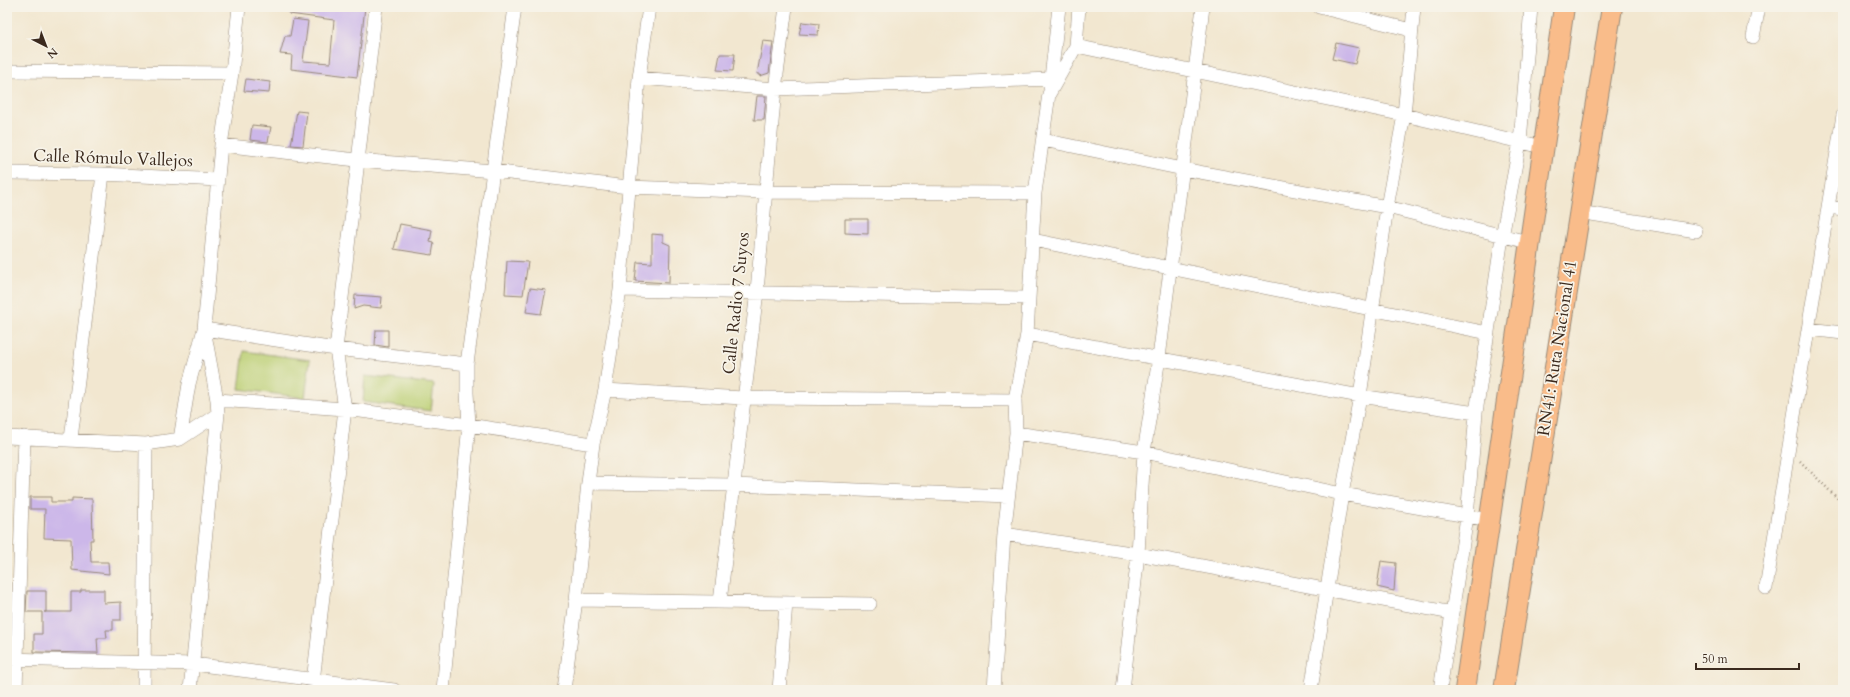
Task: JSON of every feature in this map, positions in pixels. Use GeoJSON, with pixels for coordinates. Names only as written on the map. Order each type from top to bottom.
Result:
{"type":"FeatureCollection","features":[{"type":"Feature","properties":{"kind":"main road"},"geometry":{"type":"LineString","coordinates":[[1465,690],[1514,361],[1528,242],[1564,7]]}},
{"type":"Feature","properties":{"kind":"main road","name":"RN41: Ruta Nacional 41"},"geometry":{"type":"LineString","coordinates":[[1504,690],[1612,7]]}},
{"type":"Feature","properties":{"kind":"street"},"geometry":{"type":"LineString","coordinates":[[180,439],[189,384],[204,329],[221,145],[232,73],[239,7]]}},
{"type":"Feature","properties":{"kind":"street"},"geometry":{"type":"LineString","coordinates":[[312,684],[345,409],[336,349],[376,7]]}},
{"type":"Feature","properties":{"kind":"street"},"geometry":{"type":"LineString","coordinates":[[443,690],[469,425],[467,364],[515,7]]}},
{"type":"Feature","properties":{"kind":"street"},"geometry":{"type":"LineString","coordinates":[[564,690],[576,600],[593,444],[605,390],[620,290],[628,187],[639,78],[649,7]]}},
{"type":"Feature","properties":{"kind":"street","name":"Calle Radio 7 Suyos"},"geometry":{"type":"LineString","coordinates":[[720,602],[743,398],[757,291],[775,90],[786,7]]}},
{"type":"Feature","properties":{"kind":"street"},"geometry":{"type":"LineString","coordinates":[[994,690],[1004,534],[1016,433],[1015,400],[1026,334],[1035,193],[1051,79],[1059,7]]}},
{"type":"Feature","properties":{"kind":"street"},"geometry":{"type":"LineString","coordinates":[[1049,94],[1076,46],[1079,7]]}},
{"type":"Feature","properties":{"kind":"street"},"geometry":{"type":"LineString","coordinates":[[1123,690],[1138,554],[1144,452],[1159,358],[1203,7]]}},
{"type":"Feature","properties":{"kind":"street"},"geometry":{"type":"LineString","coordinates":[[1319,7],[1411,30]]}},
{"type":"Feature","properties":{"kind":"street"},"geometry":{"type":"LineString","coordinates":[[1311,690],[1342,494],[1360,396],[1387,207],[1404,115],[1414,7]]}},
{"type":"Feature","properties":{"kind":"street"},"geometry":{"type":"LineString","coordinates":[[1440,690],[1467,517],[1476,413],[1502,237],[1520,142],[1531,7]]}},
{"type":"Feature","properties":{"kind":"street"},"geometry":{"type":"LineString","coordinates":[[1753,38],[1759,7]]}},
{"type":"Feature","properties":{"kind":"street"},"geometry":{"type":"LineString","coordinates":[[1076,46],[1404,115],[1542,147]]}},
{"type":"Feature","properties":{"kind":"street"},"geometry":{"type":"LineString","coordinates":[[7,71],[232,73]]}},
{"type":"Feature","properties":{"kind":"street"},"geometry":{"type":"LineString","coordinates":[[639,78],[775,90],[1051,79]]}},
{"type":"Feature","properties":{"kind":"street"},"geometry":{"type":"LineString","coordinates":[[1766,588],[1843,115]]}},
{"type":"Feature","properties":{"kind":"street"},"geometry":{"type":"LineString","coordinates":[[1043,140],[1182,169],[1387,207],[1502,237],[1528,242]]}},
{"type":"Feature","properties":{"kind":"street"},"geometry":{"type":"LineString","coordinates":[[221,145],[357,160],[493,171],[628,187],[765,192],[1035,193]]}},
{"type":"Feature","properties":{"kind":"street","name":"Calle Rómulo Vallejos"},"geometry":{"type":"LineString","coordinates":[[7,173],[103,174],[218,180]]}},
{"type":"Feature","properties":{"kind":"street"},"geometry":{"type":"LineString","coordinates":[[71,439],[103,174]]}},
{"type":"Feature","properties":{"kind":"street"},"geometry":{"type":"LineString","coordinates":[[1828,207],[1843,209]]}},
{"type":"Feature","properties":{"kind":"street"},"geometry":{"type":"LineString","coordinates":[[1579,212],[1696,231]]}},
{"type":"Feature","properties":{"kind":"street"},"geometry":{"type":"LineString","coordinates":[[1033,240],[1488,333]]}},
{"type":"Feature","properties":{"kind":"street"},"geometry":{"type":"LineString","coordinates":[[620,290],[757,291],[1028,298]]}},
{"type":"Feature","properties":{"kind":"street"},"geometry":{"type":"LineString","coordinates":[[204,329],[336,349],[467,364]]}},
{"type":"Feature","properties":{"kind":"street"},"geometry":{"type":"LineString","coordinates":[[190,690],[218,414],[217,400],[204,329]]}},
{"type":"Feature","properties":{"kind":"street"},"geometry":{"type":"LineString","coordinates":[[1808,329],[1843,333]]}},
{"type":"Feature","properties":{"kind":"street"},"geometry":{"type":"LineString","coordinates":[[1026,334],[1360,396],[1476,413]]}},
{"type":"Feature","properties":{"kind":"street"},"geometry":{"type":"LineString","coordinates":[[605,390],[743,398],[1015,400]]}},
{"type":"Feature","properties":{"kind":"street"},"geometry":{"type":"LineString","coordinates":[[217,400],[345,409],[469,425],[593,444]]}},
{"type":"Feature","properties":{"kind":"street"},"geometry":{"type":"LineString","coordinates":[[7,437],[71,439],[146,444],[180,439],[218,414]]}},
{"type":"Feature","properties":{"kind":"street"},"geometry":{"type":"LineString","coordinates":[[1016,433],[1144,452],[1342,494],[1490,520]]}},
{"type":"Feature","properties":{"kind":"street"},"geometry":{"type":"LineString","coordinates":[[16,690],[12,659],[24,437]]}},
{"type":"Feature","properties":{"kind":"street"},"geometry":{"type":"LineString","coordinates":[[144,690],[146,444]]}},
{"type":"Feature","properties":{"kind":"street"},"geometry":{"type":"LineString","coordinates":[[588,484],[734,485],[1008,496]]}},
{"type":"Feature","properties":{"kind":"street"},"geometry":{"type":"LineString","coordinates":[[1004,534],[1138,554],[1326,590],[1452,612]]}},
{"type":"Feature","properties":{"kind":"street"},"geometry":{"type":"LineString","coordinates":[[576,600],[870,604]]}},
{"type":"Feature","properties":{"kind":"street"},"geometry":{"type":"LineString","coordinates":[[778,690],[786,603]]}},
{"type":"Feature","properties":{"kind":"street"},"geometry":{"type":"LineString","coordinates":[[12,659],[193,664],[312,684],[394,690]]}},
{"type":"Feature","properties":{"kind":"path"},"geometry":{"type":"LineString","coordinates":[[1788,450],[1843,504]]}},
{"type":"Feature","properties":{"kind":"green space"},"geometry":{"type":"Polygon","coordinates":[[[244,351],[310,360],[305,398],[239,389],[244,351]]]}},
{"type":"Feature","properties":{"kind":"green space"},"geometry":{"type":"Polygon","coordinates":[[[365,376],[434,384],[431,411],[363,402],[365,376]]]}},
{"type":"Feature","properties":{"kind":"building"},"geometry":{"type":"Polygon","coordinates":[[[289,7],[365,7],[357,77],[291,69],[292,55],[280,54],[285,36],[290,36],[293,19],[308,21],[303,61],[330,63],[334,20],[289,14],[289,7]]]}},
{"type":"Feature","properties":{"kind":"building"},"geometry":{"type":"Polygon","coordinates":[[[802,22],[819,24],[818,35],[799,34],[802,22]]]}},
{"type":"Feature","properties":{"kind":"building"},"geometry":{"type":"Polygon","coordinates":[[[763,41],[773,42],[769,73],[760,76],[760,74],[757,74],[763,41]]]}},
{"type":"Feature","properties":{"kind":"building"},"geometry":{"type":"Polygon","coordinates":[[[1336,43],[1359,48],[1355,64],[1332,59],[1336,43]]]}},
{"type":"Feature","properties":{"kind":"building"},"geometry":{"type":"Polygon","coordinates":[[[720,54],[735,54],[733,71],[717,70],[720,54]]]}},
{"type":"Feature","properties":{"kind":"building"},"geometry":{"type":"Polygon","coordinates":[[[246,79],[270,82],[269,93],[244,91],[246,79]]]}},
{"type":"Feature","properties":{"kind":"building"},"geometry":{"type":"Polygon","coordinates":[[[757,96],[766,96],[764,120],[754,120],[757,96]]]}},
{"type":"Feature","properties":{"kind":"building"},"geometry":{"type":"Polygon","coordinates":[[[297,111],[307,112],[303,146],[291,145],[297,111]]]}},
{"type":"Feature","properties":{"kind":"building"},"geometry":{"type":"Polygon","coordinates":[[[252,125],[271,127],[268,142],[250,140],[252,125]]]}},
{"type":"Feature","properties":{"kind":"building"},"geometry":{"type":"Polygon","coordinates":[[[845,219],[868,219],[868,234],[845,233],[845,219]]]}},
{"type":"Feature","properties":{"kind":"building"},"geometry":{"type":"Polygon","coordinates":[[[400,224],[432,230],[430,242],[434,243],[432,255],[394,249],[400,224]]]}},
{"type":"Feature","properties":{"kind":"building"},"geometry":{"type":"Polygon","coordinates":[[[652,234],[663,235],[663,242],[670,245],[669,283],[635,281],[637,262],[652,263],[652,234]]]}},
{"type":"Feature","properties":{"kind":"building"},"geometry":{"type":"Polygon","coordinates":[[[507,261],[528,262],[523,295],[505,294],[507,261]]]}},
{"type":"Feature","properties":{"kind":"building"},"geometry":{"type":"Polygon","coordinates":[[[530,288],[546,290],[541,314],[526,312],[530,288]]]}},
{"type":"Feature","properties":{"kind":"building"},"geometry":{"type":"Polygon","coordinates":[[[355,295],[382,297],[381,308],[363,306],[354,309],[355,295]]]}},
{"type":"Feature","properties":{"kind":"building"},"geometry":{"type":"Polygon","coordinates":[[[376,330],[388,330],[388,347],[375,345],[376,330]]]}},
{"type":"Feature","properties":{"kind":"building"},"geometry":{"type":"Polygon","coordinates":[[[30,497],[51,497],[51,502],[72,502],[72,498],[92,499],[93,540],[90,540],[91,562],[108,562],[109,574],[72,570],[71,539],[44,538],[45,509],[30,509],[30,497]]]}},
{"type":"Feature","properties":{"kind":"building"},"geometry":{"type":"Polygon","coordinates":[[[1381,561],[1396,563],[1394,591],[1377,587],[1381,561]]]}},
{"type":"Feature","properties":{"kind":"building"},"geometry":{"type":"Polygon","coordinates":[[[81,590],[104,590],[104,603],[121,602],[121,620],[113,620],[113,630],[106,630],[107,638],[97,638],[98,653],[34,652],[34,634],[42,634],[42,612],[26,612],[27,591],[46,591],[46,612],[71,612],[71,592],[81,592],[81,590]]]}}]}
